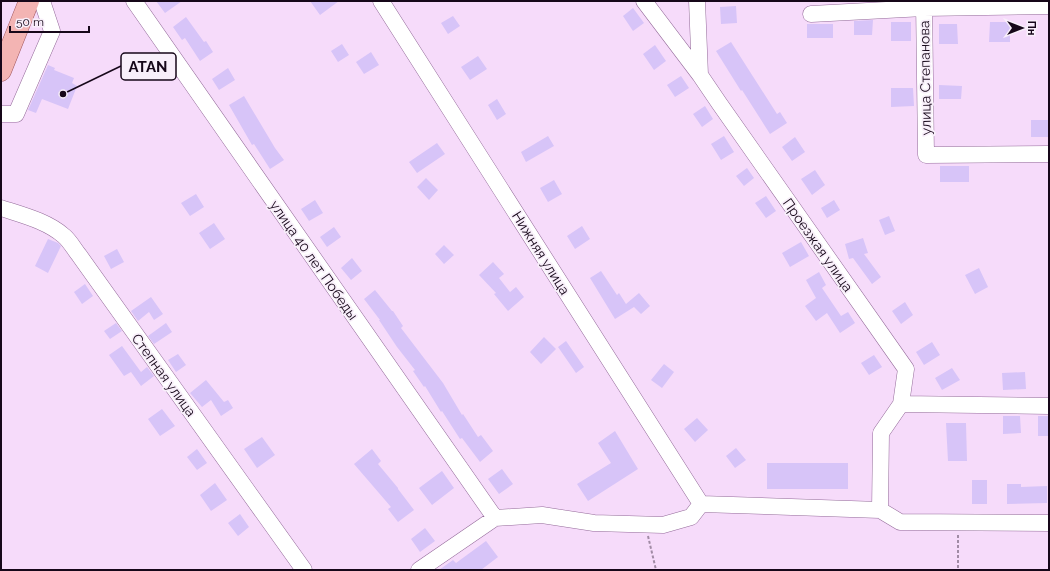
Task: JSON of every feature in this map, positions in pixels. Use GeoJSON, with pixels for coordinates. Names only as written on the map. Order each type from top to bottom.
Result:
{"type":"FeatureCollection","features":[{"type":"Feature","properties":{"kind":"main road"},"geometry":{"type":"LineString","coordinates":[[1,70],[29,1]]}},
{"type":"Feature","properties":{"kind":"street"},"geometry":{"type":"LineString","coordinates":[[1,114],[16,114],[52,31],[42,1]]}},
{"type":"Feature","properties":{"kind":"street","name":"улица 40 лет Победы"},"geometry":{"type":"LineString","coordinates":[[134,1],[495,518]]}},
{"type":"Feature","properties":{"kind":"street","name":"Нижняя улица"},"geometry":{"type":"LineString","coordinates":[[381,1],[701,504]]}},
{"type":"Feature","properties":{"kind":"street","name":"Проезжая улица"},"geometry":{"type":"LineString","coordinates":[[644,1],[700,74],[906,369],[902,404],[881,433],[880,510]]}},
{"type":"Feature","properties":{"kind":"street"},"geometry":{"type":"LineString","coordinates":[[697,1],[700,74]]}},
{"type":"Feature","properties":{"kind":"street"},"geometry":{"type":"LineString","coordinates":[[811,14],[924,5],[1049,6]]}},
{"type":"Feature","properties":{"kind":"street","name":"улица Степанова"},"geometry":{"type":"LineString","coordinates":[[924,5],[926,155],[1049,154]]}},
{"type":"Feature","properties":{"kind":"street","name":"Степная улица"},"geometry":{"type":"LineString","coordinates":[[1,208],[33,219],[52,228],[64,236],[304,570]]}},
{"type":"Feature","properties":{"kind":"street"},"geometry":{"type":"LineString","coordinates":[[902,404],[1049,406]]}},
{"type":"Feature","properties":{"kind":"street"},"geometry":{"type":"LineString","coordinates":[[419,570],[495,518],[542,515],[594,523],[663,524],[691,516],[701,504],[880,510],[900,522],[1049,523]]}},
{"type":"Feature","properties":{"kind":"path"},"geometry":{"type":"LineString","coordinates":[[958,522],[958,570]]}},
{"type":"Feature","properties":{"kind":"path"},"geometry":{"type":"LineString","coordinates":[[644,524],[656,570]]}},
{"type":"Feature","properties":{"kind":"building"},"geometry":{"type":"Polygon","coordinates":[[[156,1],[182,1],[165,13],[156,1]]]}},
{"type":"Feature","properties":{"kind":"building"},"geometry":{"type":"Polygon","coordinates":[[[310,1],[339,1],[320,15],[310,1]]]}},
{"type":"Feature","properties":{"kind":"building"},"geometry":{"type":"Polygon","coordinates":[[[736,6],[737,23],[721,24],[720,7],[736,6]]]}},
{"type":"Feature","properties":{"kind":"building"},"geometry":{"type":"Polygon","coordinates":[[[633,8],[644,23],[633,31],[623,16],[633,8]]]}},
{"type":"Feature","properties":{"kind":"building"},"geometry":{"type":"Polygon","coordinates":[[[453,16],[460,26],[448,34],[441,23],[453,16]]]}},
{"type":"Feature","properties":{"kind":"building"},"geometry":{"type":"Polygon","coordinates":[[[186,17],[213,52],[200,61],[185,38],[182,40],[173,27],[186,17]]]}},
{"type":"Feature","properties":{"kind":"building"},"geometry":{"type":"Polygon","coordinates":[[[873,20],[872,35],[854,35],[854,21],[873,20]]]}},
{"type":"Feature","properties":{"kind":"building"},"geometry":{"type":"Polygon","coordinates":[[[891,22],[911,22],[911,41],[891,41],[891,22]]]}},
{"type":"Feature","properties":{"kind":"building"},"geometry":{"type":"Polygon","coordinates":[[[990,22],[1010,22],[1010,42],[989,42],[990,22]]]}},
{"type":"Feature","properties":{"kind":"building"},"geometry":{"type":"Polygon","coordinates":[[[807,24],[833,24],[833,38],[807,38],[807,24]]]}},
{"type":"Feature","properties":{"kind":"building"},"geometry":{"type":"Polygon","coordinates":[[[939,24],[957,24],[958,44],[939,44],[939,24]]]}},
{"type":"Feature","properties":{"kind":"building"},"geometry":{"type":"Polygon","coordinates":[[[731,42],[777,114],[780,112],[787,123],[770,134],[716,51],[731,42]]]}},
{"type":"Feature","properties":{"kind":"building"},"geometry":{"type":"Polygon","coordinates":[[[342,44],[349,55],[338,62],[331,51],[342,44]]]}},
{"type":"Feature","properties":{"kind":"building"},"geometry":{"type":"Polygon","coordinates":[[[655,45],[666,61],[654,70],[643,54],[655,45]]]}},
{"type":"Feature","properties":{"kind":"building"},"geometry":{"type":"Polygon","coordinates":[[[371,52],[379,65],[364,74],[356,62],[371,52]]]}},
{"type":"Feature","properties":{"kind":"building"},"geometry":{"type":"Polygon","coordinates":[[[478,56],[487,69],[470,80],[461,67],[478,56]]]}},
{"type":"Feature","properties":{"kind":"building"},"geometry":{"type":"Polygon","coordinates":[[[48,65],[55,68],[54,70],[74,78],[72,83],[77,86],[68,109],[42,99],[36,113],[28,110],[48,65]]]}},
{"type":"Feature","properties":{"kind":"building"},"geometry":{"type":"Polygon","coordinates":[[[228,68],[235,80],[219,90],[212,79],[228,68]]]}},
{"type":"Feature","properties":{"kind":"building"},"geometry":{"type":"Polygon","coordinates":[[[681,76],[689,88],[675,97],[667,85],[681,76]]]}},
{"type":"Feature","properties":{"kind":"building"},"geometry":{"type":"Polygon","coordinates":[[[939,85],[962,86],[961,99],[939,99],[939,85]]]}},
{"type":"Feature","properties":{"kind":"building"},"geometry":{"type":"Polygon","coordinates":[[[891,88],[913,88],[914,106],[891,107],[891,88]]]}},
{"type":"Feature","properties":{"kind":"building"},"geometry":{"type":"Polygon","coordinates":[[[244,96],[275,148],[284,160],[270,169],[254,144],[252,145],[229,105],[244,96]]]}},
{"type":"Feature","properties":{"kind":"building"},"geometry":{"type":"Polygon","coordinates":[[[497,99],[506,114],[497,120],[488,105],[497,99]]]}},
{"type":"Feature","properties":{"kind":"building"},"geometry":{"type":"Polygon","coordinates":[[[705,106],[713,119],[702,127],[693,114],[705,106]]]}},
{"type":"Feature","properties":{"kind":"building"},"geometry":{"type":"Polygon","coordinates":[[[1031,120],[1049,120],[1049,137],[1031,137],[1031,120]]]}},
{"type":"Feature","properties":{"kind":"building"},"geometry":{"type":"Polygon","coordinates":[[[548,136],[554,146],[526,162],[521,152],[548,136]]]}},
{"type":"Feature","properties":{"kind":"building"},"geometry":{"type":"Polygon","coordinates":[[[724,136],[734,152],[721,160],[711,144],[724,136]]]}},
{"type":"Feature","properties":{"kind":"building"},"geometry":{"type":"Polygon","coordinates":[[[795,137],[805,152],[792,161],[782,147],[795,137]]]}},
{"type":"Feature","properties":{"kind":"building"},"geometry":{"type":"Polygon","coordinates":[[[437,143],[445,154],[417,173],[409,162],[437,143]]]}},
{"type":"Feature","properties":{"kind":"building"},"geometry":{"type":"Polygon","coordinates":[[[940,166],[969,166],[969,182],[940,182],[940,166]]]}},
{"type":"Feature","properties":{"kind":"building"},"geometry":{"type":"Polygon","coordinates":[[[747,168],[754,178],[744,186],[736,176],[747,168]]]}},
{"type":"Feature","properties":{"kind":"building"},"geometry":{"type":"Polygon","coordinates":[[[815,170],[825,185],[812,195],[801,179],[815,170]]]}},
{"type":"Feature","properties":{"kind":"building"},"geometry":{"type":"Polygon","coordinates":[[[426,178],[438,190],[429,200],[417,187],[426,178]]]}},
{"type":"Feature","properties":{"kind":"building"},"geometry":{"type":"Polygon","coordinates":[[[554,180],[562,194],[548,202],[540,188],[554,180]]]}},
{"type":"Feature","properties":{"kind":"building"},"geometry":{"type":"Polygon","coordinates":[[[196,194],[204,207],[190,216],[181,203],[196,194]]]}},
{"type":"Feature","properties":{"kind":"building"},"geometry":{"type":"Polygon","coordinates":[[[766,196],[776,211],[766,218],[755,203],[766,196]]]}},
{"type":"Feature","properties":{"kind":"building"},"geometry":{"type":"Polygon","coordinates":[[[315,200],[323,213],[309,221],[301,209],[315,200]]]}},
{"type":"Feature","properties":{"kind":"building"},"geometry":{"type":"Polygon","coordinates":[[[834,200],[840,210],[827,218],[821,208],[834,200]]]}},
{"type":"Feature","properties":{"kind":"building"},"geometry":{"type":"Polygon","coordinates":[[[889,216],[895,231],[885,235],[879,220],[889,216]]]}},
{"type":"Feature","properties":{"kind":"building"},"geometry":{"type":"Polygon","coordinates":[[[214,223],[225,239],[210,249],[199,233],[214,223]]]}},
{"type":"Feature","properties":{"kind":"building"},"geometry":{"type":"Polygon","coordinates":[[[582,226],[590,239],[575,249],[567,236],[582,226]]]}},
{"type":"Feature","properties":{"kind":"building"},"geometry":{"type":"Polygon","coordinates":[[[334,227],[341,237],[327,247],[320,237],[334,227]]]}},
{"type":"Feature","properties":{"kind":"building"},"geometry":{"type":"Polygon","coordinates":[[[863,238],[868,253],[864,254],[881,277],[872,284],[853,258],[849,259],[845,244],[863,238]]]}},
{"type":"Feature","properties":{"kind":"building"},"geometry":{"type":"Polygon","coordinates":[[[48,239],[58,243],[61,246],[48,273],[35,266],[48,239]]]}},
{"type":"Feature","properties":{"kind":"building"},"geometry":{"type":"Polygon","coordinates":[[[801,242],[809,256],[790,267],[782,253],[801,242]]]}},
{"type":"Feature","properties":{"kind":"building"},"geometry":{"type":"Polygon","coordinates":[[[444,245],[454,255],[444,264],[435,254],[444,245]]]}},
{"type":"Feature","properties":{"kind":"building"},"geometry":{"type":"Polygon","coordinates":[[[117,249],[124,262],[111,269],[104,256],[117,249]]]}},
{"type":"Feature","properties":{"kind":"building"},"geometry":{"type":"Polygon","coordinates":[[[352,258],[362,271],[351,280],[341,268],[352,258]]]}},
{"type":"Feature","properties":{"kind":"building"},"geometry":{"type":"Polygon","coordinates":[[[493,262],[504,274],[499,278],[510,292],[516,287],[524,297],[508,311],[494,294],[496,293],[479,275],[493,262]]]}},
{"type":"Feature","properties":{"kind":"building"},"geometry":{"type":"Polygon","coordinates":[[[979,268],[988,287],[975,294],[965,275],[979,268]]]}},
{"type":"Feature","properties":{"kind":"building"},"geometry":{"type":"Polygon","coordinates":[[[601,271],[617,295],[619,293],[626,304],[639,293],[650,306],[641,314],[634,307],[615,319],[590,278],[601,271]]]}},
{"type":"Feature","properties":{"kind":"building"},"geometry":{"type":"Polygon","coordinates":[[[819,272],[826,285],[822,288],[841,316],[848,312],[855,323],[840,333],[827,313],[816,321],[805,306],[816,298],[806,280],[819,272]]]}},
{"type":"Feature","properties":{"kind":"building"},"geometry":{"type":"Polygon","coordinates":[[[85,284],[93,296],[82,304],[74,292],[85,284]]]}},
{"type":"Feature","properties":{"kind":"building"},"geometry":{"type":"Polygon","coordinates":[[[375,290],[393,311],[403,326],[401,328],[443,383],[462,415],[463,414],[478,437],[481,435],[493,451],[480,462],[462,438],[460,439],[425,386],[424,387],[413,371],[415,370],[397,347],[380,320],[364,299],[375,290]]]}},
{"type":"Feature","properties":{"kind":"building"},"geometry":{"type":"Polygon","coordinates":[[[151,297],[163,314],[154,320],[149,312],[138,321],[131,311],[151,297]]]}},
{"type":"Feature","properties":{"kind":"building"},"geometry":{"type":"Polygon","coordinates":[[[905,302],[913,315],[901,324],[892,311],[905,302]]]}},
{"type":"Feature","properties":{"kind":"building"},"geometry":{"type":"Polygon","coordinates":[[[116,323],[122,331],[110,339],[104,331],[116,323]]]}},
{"type":"Feature","properties":{"kind":"building"},"geometry":{"type":"Polygon","coordinates":[[[166,323],[172,332],[154,344],[148,336],[166,323]]]}},
{"type":"Feature","properties":{"kind":"building"},"geometry":{"type":"Polygon","coordinates":[[[544,337],[556,349],[541,364],[530,352],[544,337]]]}},
{"type":"Feature","properties":{"kind":"building"},"geometry":{"type":"Polygon","coordinates":[[[566,341],[584,367],[576,373],[558,347],[566,341]]]}},
{"type":"Feature","properties":{"kind":"building"},"geometry":{"type":"Polygon","coordinates":[[[932,342],[940,355],[924,365],[916,352],[932,342]]]}},
{"type":"Feature","properties":{"kind":"building"},"geometry":{"type":"Polygon","coordinates":[[[122,346],[141,372],[147,367],[154,376],[141,386],[131,372],[124,376],[109,355],[122,346]]]}},
{"type":"Feature","properties":{"kind":"building"},"geometry":{"type":"Polygon","coordinates":[[[178,354],[186,365],[176,372],[168,360],[178,354]]]}},
{"type":"Feature","properties":{"kind":"building"},"geometry":{"type":"Polygon","coordinates":[[[874,355],[882,367],[869,375],[861,363],[874,355]]]}},
{"type":"Feature","properties":{"kind":"building"},"geometry":{"type":"Polygon","coordinates":[[[664,364],[674,372],[662,388],[651,380],[664,364]]]}},
{"type":"Feature","properties":{"kind":"building"},"geometry":{"type":"Polygon","coordinates":[[[952,368],[960,380],[942,390],[935,378],[952,368]]]}},
{"type":"Feature","properties":{"kind":"building"},"geometry":{"type":"Polygon","coordinates":[[[1025,372],[1026,389],[1003,390],[1002,373],[1025,372]]]}},
{"type":"Feature","properties":{"kind":"building"},"geometry":{"type":"Polygon","coordinates":[[[206,380],[224,402],[228,400],[233,408],[221,416],[211,400],[202,407],[190,393],[206,380]]]}},
{"type":"Feature","properties":{"kind":"building"},"geometry":{"type":"Polygon","coordinates":[[[162,409],[175,426],[160,436],[148,419],[162,409]]]}},
{"type":"Feature","properties":{"kind":"building"},"geometry":{"type":"Polygon","coordinates":[[[1003,416],[1020,416],[1021,433],[1003,434],[1003,416]]]}},
{"type":"Feature","properties":{"kind":"building"},"geometry":{"type":"Polygon","coordinates":[[[1038,416],[1049,416],[1049,436],[1038,436],[1038,416]]]}},
{"type":"Feature","properties":{"kind":"building"},"geometry":{"type":"Polygon","coordinates":[[[697,418],[708,430],[695,442],[684,429],[697,418]]]}},
{"type":"Feature","properties":{"kind":"building"},"geometry":{"type":"Polygon","coordinates":[[[946,423],[966,423],[967,461],[948,461],[946,423]]]}},
{"type":"Feature","properties":{"kind":"building"},"geometry":{"type":"Polygon","coordinates":[[[615,431],[638,469],[588,501],[577,484],[611,463],[598,443],[615,431]]]}},
{"type":"Feature","properties":{"kind":"building"},"geometry":{"type":"Polygon","coordinates":[[[262,437],[275,455],[257,468],[244,449],[262,437]]]}},
{"type":"Feature","properties":{"kind":"building"},"geometry":{"type":"Polygon","coordinates":[[[736,448],[746,460],[735,468],[726,456],[736,448]]]}},
{"type":"Feature","properties":{"kind":"building"},"geometry":{"type":"Polygon","coordinates":[[[197,449],[207,463],[197,470],[187,457],[197,449]]]}},
{"type":"Feature","properties":{"kind":"building"},"geometry":{"type":"Polygon","coordinates":[[[372,449],[381,461],[378,464],[414,510],[398,522],[388,509],[391,507],[354,464],[372,449]]]}},
{"type":"Feature","properties":{"kind":"building"},"geometry":{"type":"Polygon","coordinates":[[[767,463],[848,463],[848,489],[767,489],[767,463]]]}},
{"type":"Feature","properties":{"kind":"building"},"geometry":{"type":"Polygon","coordinates":[[[502,469],[513,484],[499,494],[488,479],[502,469]]]}},
{"type":"Feature","properties":{"kind":"building"},"geometry":{"type":"Polygon","coordinates":[[[442,471],[454,488],[432,505],[419,488],[442,471]]]}},
{"type":"Feature","properties":{"kind":"building"},"geometry":{"type":"Polygon","coordinates":[[[972,480],[987,480],[987,504],[972,504],[972,480]]]}},
{"type":"Feature","properties":{"kind":"building"},"geometry":{"type":"Polygon","coordinates":[[[215,483],[227,500],[211,511],[200,495],[215,483]]]}},
{"type":"Feature","properties":{"kind":"building"},"geometry":{"type":"Polygon","coordinates":[[[1007,484],[1021,484],[1021,487],[1047,486],[1047,503],[1007,504],[1007,484]]]}},
{"type":"Feature","properties":{"kind":"building"},"geometry":{"type":"Polygon","coordinates":[[[240,514],[249,527],[238,536],[228,523],[240,514]]]}},
{"type":"Feature","properties":{"kind":"building"},"geometry":{"type":"Polygon","coordinates":[[[425,528],[435,541],[420,552],[411,539],[425,528]]]}},
{"type":"Feature","properties":{"kind":"building"},"geometry":{"type":"Polygon","coordinates":[[[486,541],[498,557],[481,570],[439,570],[453,560],[456,563],[486,541]]]}},
{"type":"Feature","properties":{"kind":"place","name":"ATAN"},"geometry":{"type":"Point","coordinates":[63,94]}}]}
